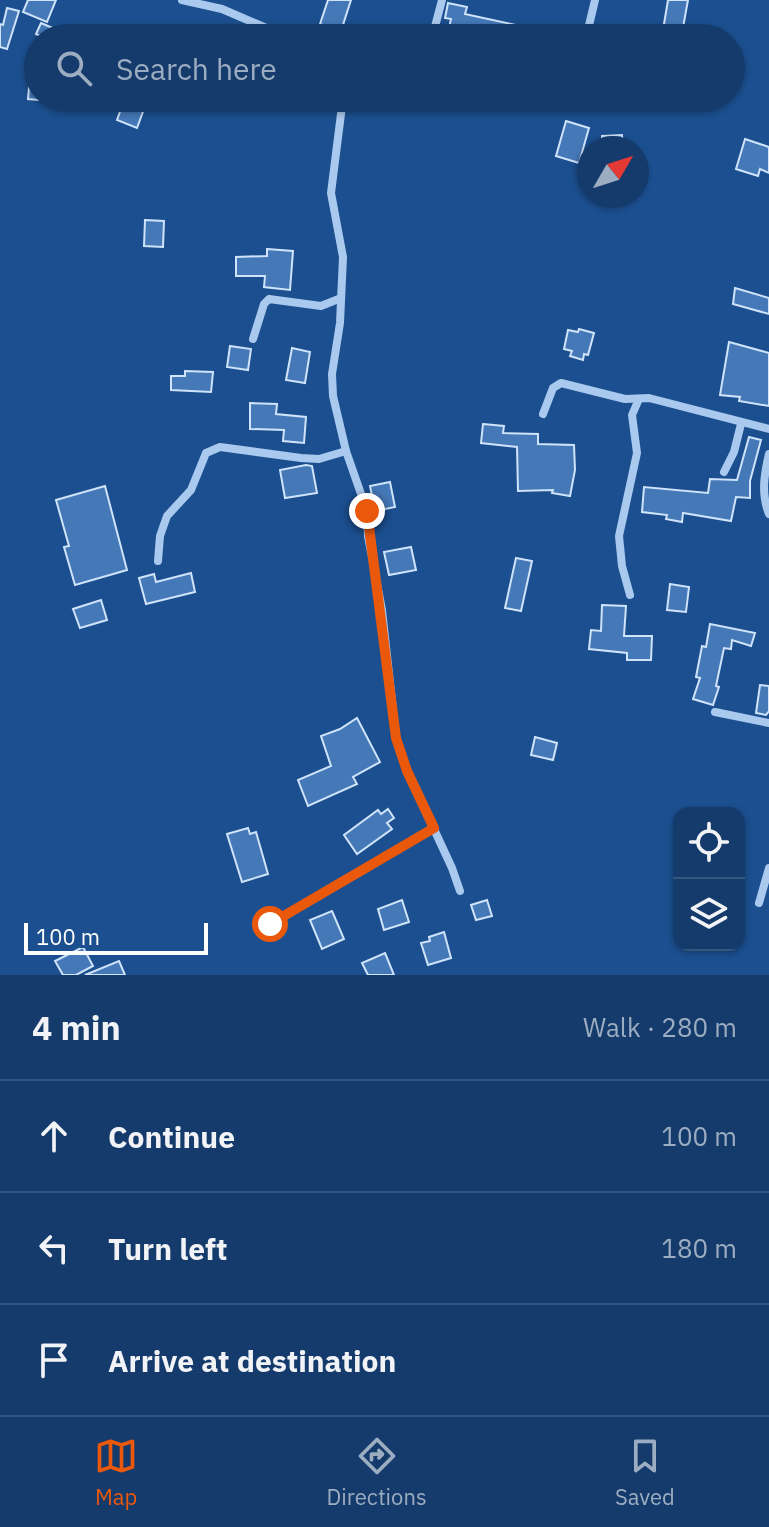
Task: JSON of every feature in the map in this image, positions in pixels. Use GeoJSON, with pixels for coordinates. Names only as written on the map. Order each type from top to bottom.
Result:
{"type":"FeatureCollection","features":[{"type":"Feature","properties":{"kind":"street"},"geometry":{"type":"LineString","coordinates":[[182,0],[222,9],[257,24]]}},
{"type":"Feature","properties":{"kind":"street"},"geometry":{"type":"LineString","coordinates":[[436,24],[442,0]]}},
{"type":"Feature","properties":{"kind":"street"},"geometry":{"type":"LineString","coordinates":[[589,24],[595,0]]}},
{"type":"Feature","properties":{"kind":"street"},"geometry":{"type":"LineString","coordinates":[[341,112],[331,193],[343,257],[332,374],[337,416],[367,511],[396,738],[407,771],[460,891]]}},
{"type":"Feature","properties":{"kind":"street"},"geometry":{"type":"LineString","coordinates":[[253,339],[264,304],[269,299],[321,306],[341,298]]}},
{"type":"Feature","properties":{"kind":"street"},"geometry":{"type":"LineString","coordinates":[[543,414],[553,388],[561,383],[625,399],[649,398],[769,429]]}},
{"type":"Feature","properties":{"kind":"street"},"geometry":{"type":"LineString","coordinates":[[630,595],[622,566],[619,536],[637,453],[632,415],[639,399]]}},
{"type":"Feature","properties":{"kind":"street"},"geometry":{"type":"LineString","coordinates":[[724,472],[734,452],[741,424]]}},
{"type":"Feature","properties":{"kind":"street"},"geometry":{"type":"LineString","coordinates":[[158,561],[162,525],[172,509],[191,490],[202,459],[212,449],[220,447],[319,459],[346,451]]}},
{"type":"Feature","properties":{"kind":"street"},"geometry":{"type":"LineString","coordinates":[[769,454],[764,480],[764,501],[769,514]]}},
{"type":"Feature","properties":{"kind":"street"},"geometry":{"type":"LineString","coordinates":[[715,712],[769,723]]}},
{"type":"Feature","properties":{"kind":"street"},"geometry":{"type":"LineString","coordinates":[[270,924],[434,828]]}},
{"type":"Feature","properties":{"kind":"street"},"geometry":{"type":"LineString","coordinates":[[759,903],[769,868]]}},
{"type":"Feature","properties":{"kind":"building"},"geometry":{"type":"Polygon","coordinates":[[[28,0],[56,0],[47,22],[23,12],[28,0]]]}},
{"type":"Feature","properties":{"kind":"building"},"geometry":{"type":"Polygon","coordinates":[[[328,0],[351,0],[343,24],[320,24],[328,0]]]}},
{"type":"Feature","properties":{"kind":"building"},"geometry":{"type":"Polygon","coordinates":[[[668,0],[688,0],[684,24],[664,24],[668,0]]]}},
{"type":"Feature","properties":{"kind":"building"},"geometry":{"type":"Polygon","coordinates":[[[448,3],[467,7],[465,14],[511,24],[450,24],[451,19],[445,18],[448,3]]]}},
{"type":"Feature","properties":{"kind":"building"},"geometry":{"type":"Polygon","coordinates":[[[7,8],[19,11],[7,49],[0,47],[0,24],[3,25],[7,8]]]}},
{"type":"Feature","properties":{"kind":"building"},"geometry":{"type":"Polygon","coordinates":[[[120,112],[143,112],[137,128],[117,120],[120,112]]]}},
{"type":"Feature","properties":{"kind":"building"},"geometry":{"type":"Polygon","coordinates":[[[566,121],[589,128],[587,136],[577,136],[577,162],[556,156],[566,121]]]}},
{"type":"Feature","properties":{"kind":"building"},"geometry":{"type":"Polygon","coordinates":[[[745,139],[769,147],[769,173],[760,169],[758,176],[736,169],[745,139]]]}},
{"type":"Feature","properties":{"kind":"building"},"geometry":{"type":"Polygon","coordinates":[[[145,220],[164,221],[163,247],[144,246],[145,220]]]}},
{"type":"Feature","properties":{"kind":"building"},"geometry":{"type":"Polygon","coordinates":[[[267,249],[293,251],[290,290],[264,287],[265,276],[236,276],[236,257],[267,256],[267,249]]]}},
{"type":"Feature","properties":{"kind":"building"},"geometry":{"type":"Polygon","coordinates":[[[735,288],[769,298],[769,314],[733,304],[735,288]]]}},
{"type":"Feature","properties":{"kind":"building"},"geometry":{"type":"Polygon","coordinates":[[[579,329],[594,333],[588,355],[584,354],[583,360],[570,356],[572,351],[564,349],[568,330],[578,332],[579,329]]]}},
{"type":"Feature","properties":{"kind":"building"},"geometry":{"type":"Polygon","coordinates":[[[729,342],[769,353],[769,406],[739,401],[740,397],[720,395],[729,342]]]}},
{"type":"Feature","properties":{"kind":"building"},"geometry":{"type":"Polygon","coordinates":[[[230,346],[251,349],[248,370],[227,367],[230,346]]]}},
{"type":"Feature","properties":{"kind":"building"},"geometry":{"type":"Polygon","coordinates":[[[292,348],[310,352],[305,383],[286,380],[292,348]]]}},
{"type":"Feature","properties":{"kind":"building"},"geometry":{"type":"Polygon","coordinates":[[[185,371],[213,372],[211,392],[171,390],[171,376],[185,376],[185,371]]]}},
{"type":"Feature","properties":{"kind":"building"},"geometry":{"type":"Polygon","coordinates":[[[250,403],[277,404],[276,414],[306,417],[304,443],[283,441],[284,430],[250,429],[250,403]]]}},
{"type":"Feature","properties":{"kind":"building"},"geometry":{"type":"Polygon","coordinates":[[[483,424],[504,426],[503,433],[538,434],[538,444],[574,445],[575,470],[570,496],[552,493],[553,490],[518,491],[517,447],[481,443],[483,424]]]}},
{"type":"Feature","properties":{"kind":"building"},"geometry":{"type":"Polygon","coordinates":[[[749,437],[761,440],[750,481],[750,498],[736,497],[731,521],[683,513],[682,522],[666,519],[667,515],[642,512],[644,487],[708,493],[710,479],[737,480],[749,437]]]}},
{"type":"Feature","properties":{"kind":"building"},"geometry":{"type":"Polygon","coordinates":[[[312,466],[317,493],[285,498],[280,470],[312,466]]]}},
{"type":"Feature","properties":{"kind":"building"},"geometry":{"type":"Polygon","coordinates":[[[390,482],[395,507],[375,511],[370,486],[390,482]]]}},
{"type":"Feature","properties":{"kind":"building"},"geometry":{"type":"Polygon","coordinates":[[[105,486],[127,570],[75,585],[64,547],[69,546],[56,500],[105,486]]]}},
{"type":"Feature","properties":{"kind":"building"},"geometry":{"type":"Polygon","coordinates":[[[411,547],[416,570],[389,575],[384,552],[411,547]]]}},
{"type":"Feature","properties":{"kind":"building"},"geometry":{"type":"Polygon","coordinates":[[[516,558],[532,561],[521,611],[505,608],[516,558]]]}},
{"type":"Feature","properties":{"kind":"building"},"geometry":{"type":"Polygon","coordinates":[[[191,573],[195,592],[146,604],[139,578],[154,574],[156,582],[191,573]]]}},
{"type":"Feature","properties":{"kind":"building"},"geometry":{"type":"Polygon","coordinates":[[[670,584],[689,587],[686,612],[667,610],[670,584]]]}},
{"type":"Feature","properties":{"kind":"building"},"geometry":{"type":"Polygon","coordinates":[[[101,600],[107,620],[80,628],[73,609],[101,600]]]}},
{"type":"Feature","properties":{"kind":"building"},"geometry":{"type":"Polygon","coordinates":[[[602,605],[626,606],[624,636],[652,636],[651,660],[627,660],[627,653],[589,649],[591,630],[601,631],[602,605]]]}},
{"type":"Feature","properties":{"kind":"building"},"geometry":{"type":"Polygon","coordinates":[[[710,624],[755,633],[751,646],[732,640],[731,649],[724,648],[716,686],[719,687],[713,705],[693,699],[700,678],[696,677],[702,646],[706,647],[710,624]]]}},
{"type":"Feature","properties":{"kind":"building"},"geometry":{"type":"Polygon","coordinates":[[[760,685],[769,686],[769,711],[766,715],[756,713],[760,685]]]}},
{"type":"Feature","properties":{"kind":"building"},"geometry":{"type":"Polygon","coordinates":[[[357,718],[380,762],[353,777],[357,784],[308,806],[298,780],[331,766],[321,736],[357,718]]]}},
{"type":"Feature","properties":{"kind":"building"},"geometry":{"type":"Polygon","coordinates":[[[535,737],[557,743],[553,760],[531,755],[535,737]]]}},
{"type":"Feature","properties":{"kind":"building"},"geometry":{"type":"Polygon","coordinates":[[[388,809],[394,818],[387,823],[392,829],[357,854],[344,835],[378,810],[381,814],[388,809]]]}},
{"type":"Feature","properties":{"kind":"building"},"geometry":{"type":"Polygon","coordinates":[[[248,828],[250,834],[256,832],[268,874],[242,882],[227,834],[248,828]]]}},
{"type":"Feature","properties":{"kind":"building"},"geometry":{"type":"Polygon","coordinates":[[[402,900],[409,922],[384,930],[378,909],[402,900]]]}},
{"type":"Feature","properties":{"kind":"building"},"geometry":{"type":"Polygon","coordinates":[[[487,900],[492,916],[476,920],[471,905],[487,900]]]}},
{"type":"Feature","properties":{"kind":"building"},"geometry":{"type":"Polygon","coordinates":[[[332,911],[344,939],[322,949],[310,920],[332,911]]]}},
{"type":"Feature","properties":{"kind":"building"},"geometry":{"type":"Polygon","coordinates":[[[444,932],[451,958],[428,965],[421,943],[444,932]]]}},
{"type":"Feature","properties":{"kind":"building"},"geometry":{"type":"Polygon","coordinates":[[[83,947],[93,966],[76,975],[63,975],[55,961],[83,947]]]}},
{"type":"Feature","properties":{"kind":"building"},"geometry":{"type":"Polygon","coordinates":[[[385,953],[394,975],[368,975],[362,963],[385,953]]]}},
{"type":"Feature","properties":{"kind":"building"},"geometry":{"type":"Polygon","coordinates":[[[119,961],[125,975],[85,975],[119,961]]]}},
{"type":"Feature","properties":{"kind":"route"},"geometry":{"type":"LineString","coordinates":[[270,924],[434,828],[407,771],[396,738],[367,511]]}}]}
